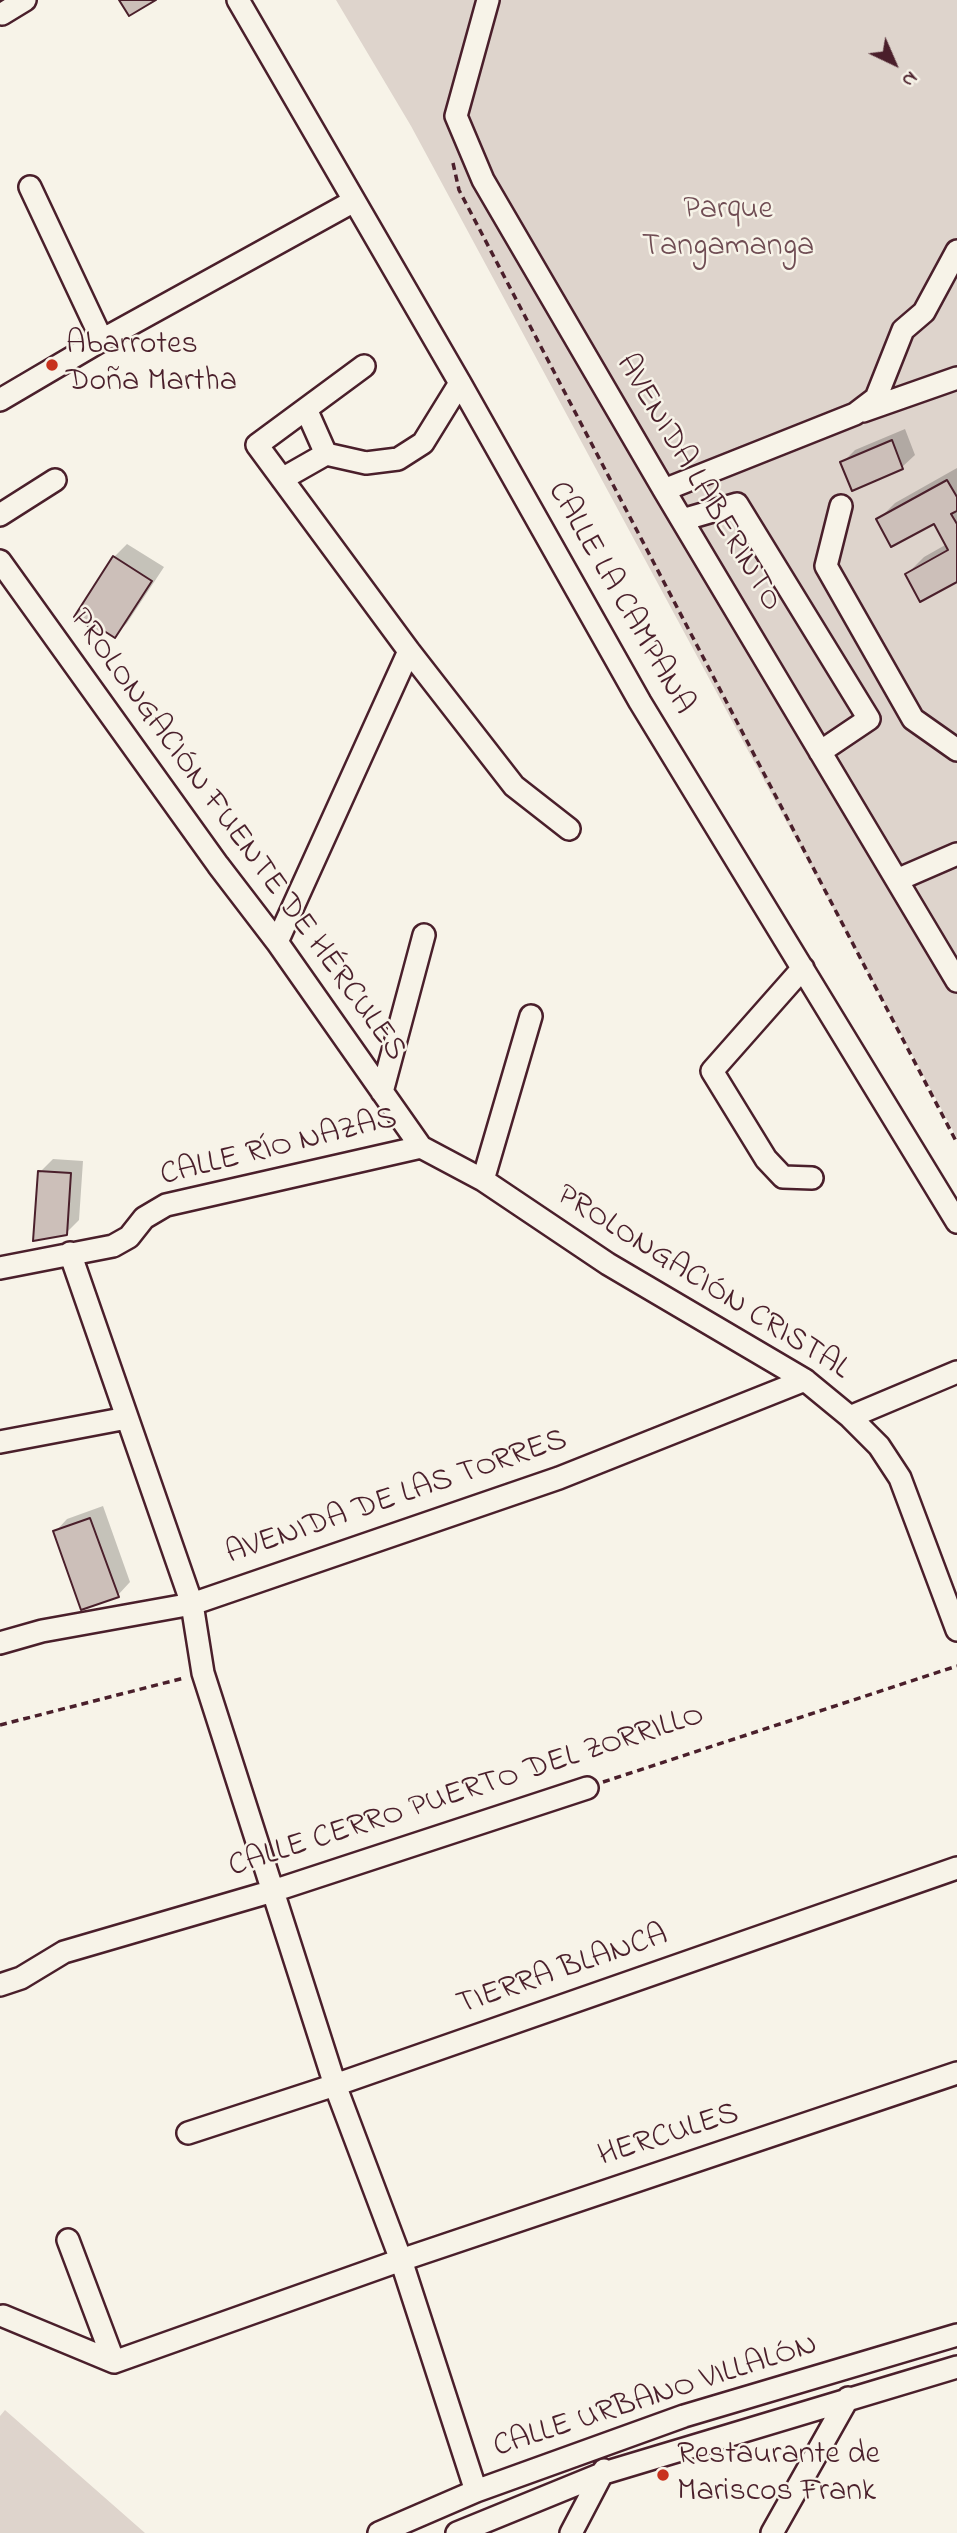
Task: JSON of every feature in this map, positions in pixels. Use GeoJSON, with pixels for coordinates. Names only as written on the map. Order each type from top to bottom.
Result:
{"type":"FeatureCollection","features":[{"type":"Feature","properties":{"kind":"street"},"geometry":{"type":"LineString","coordinates":[[2,14],[25,0]]}},
{"type":"Feature","properties":{"kind":"street","name":"CALLE LA CAMPANA"},"geometry":{"type":"LineString","coordinates":[[237,0],[460,383],[640,702],[957,1222]]}},
{"type":"Feature","properties":{"kind":"street","name":"AVENIDA LABERINTO"},"geometry":{"type":"LineString","coordinates":[[488,0],[456,116],[483,180],[664,491],[957,981]]}},
{"type":"Feature","properties":{"kind":"street"},"geometry":{"type":"LineString","coordinates":[[30,187],[102,340]]}},
{"type":"Feature","properties":{"kind":"street"},"geometry":{"type":"LineString","coordinates":[[0,401],[102,340],[354,201]]}},
{"type":"Feature","properties":{"kind":"street"},"geometry":{"type":"LineString","coordinates":[[855,414],[876,398],[903,330],[923,312],[957,251]]}},
{"type":"Feature","properties":{"kind":"street"},"geometry":{"type":"LineString","coordinates":[[364,366],[257,445],[409,651],[514,786],[569,829]]}},
{"type":"Feature","properties":{"kind":"street"},"geometry":{"type":"LineString","coordinates":[[664,491],[855,414],[957,378]]}},
{"type":"Feature","properties":{"kind":"street"},"geometry":{"type":"LineString","coordinates":[[282,479],[326,454],[366,463],[398,459],[423,443],[460,383]]}},
{"type":"Feature","properties":{"kind":"street"},"geometry":{"type":"LineString","coordinates":[[306,409],[326,454]]}},
{"type":"Feature","properties":{"kind":"street"},"geometry":{"type":"LineString","coordinates":[[0,515],[55,480]]}},
{"type":"Feature","properties":{"kind":"street"},"geometry":{"type":"LineString","coordinates":[[682,520],[737,504],[869,719],[820,752]]}},
{"type":"Feature","properties":{"kind":"street"},"geometry":{"type":"LineString","coordinates":[[841,506],[826,566],[914,719],[957,750]]}},
{"type":"Feature","properties":{"kind":"street","name":"PROLONGACIÓN FUENTE DE HÉRCULES"},"geometry":{"type":"LineString","coordinates":[[0,561],[218,865],[277,942],[421,1147]]}},
{"type":"Feature","properties":{"kind":"street"},"geometry":{"type":"LineString","coordinates":[[277,942],[409,651]]}},
{"type":"Feature","properties":{"kind":"street"},"geometry":{"type":"LineString","coordinates":[[897,880],[957,854]]}},
{"type":"Feature","properties":{"kind":"street"},"geometry":{"type":"LineString","coordinates":[[382,1092],[424,935]]}},
{"type":"Feature","properties":{"kind":"street"},"geometry":{"type":"LineString","coordinates":[[803,968],[712,1071],[766,1159],[783,1177],[812,1178]]}},
{"type":"Feature","properties":{"kind":"street"},"geometry":{"type":"LineString","coordinates":[[483,1180],[531,1016]]}},
{"type":"Feature","properties":{"kind":"street","name":"PROLONGACIÓN CRISTAL"},"geometry":{"type":"LineString","coordinates":[[421,1147],[483,1180],[608,1264],[805,1380],[850,1416],[878,1446],[900,1478],[957,1630]]}},
{"type":"Feature","properties":{"kind":"street","name":"CALLE RÍO NAZAS"},"geometry":{"type":"LineString","coordinates":[[0,1268],[113,1247],[129,1237],[144,1218],[166,1205],[421,1147]]}},
{"type":"Feature","properties":{"kind":"street"},"geometry":{"type":"LineString","coordinates":[[71,1253],[192,1604],[202,1673],[335,2085],[401,2260],[476,2491]]}},
{"type":"Feature","properties":{"kind":"street"},"geometry":{"type":"LineString","coordinates":[[850,1416],[957,1372]]}},
{"type":"Feature","properties":{"kind":"street","name":"AVENIDA DE LAS TORRES"},"geometry":{"type":"LineString","coordinates":[[0,1643],[42,1631],[192,1604],[559,1478],[805,1380]]}},
{"type":"Feature","properties":{"kind":"street"},"geometry":{"type":"LineString","coordinates":[[0,1442],[127,1418]]}},
{"type":"Feature","properties":{"kind":"street","name":"CALLE CERRO PUERTO DEL ZORRILLO"},"geometry":{"type":"LineString","coordinates":[[0,1985],[21,1978],[64,1952],[273,1891],[587,1788]]}},
{"type":"Feature","properties":{"kind":"street","name":"TIERRA BLANCA"},"geometry":{"type":"LineString","coordinates":[[188,2133],[335,2085],[957,1868]]}},
{"type":"Feature","properties":{"kind":"street","name":"HERCULES"},"geometry":{"type":"LineString","coordinates":[[114,2362],[401,2260],[957,2073]]}},
{"type":"Feature","properties":{"kind":"street"},"geometry":{"type":"LineString","coordinates":[[68,2240],[114,2362]]}},
{"type":"Feature","properties":{"kind":"street"},"geometry":{"type":"LineString","coordinates":[[3,2316],[114,2362]]}},
{"type":"Feature","properties":{"kind":"street","name":"CALLE URBANO VILLALÓN"},"geometry":{"type":"LineString","coordinates":[[379,2533],[476,2491],[684,2416],[957,2335]]}},
{"type":"Feature","properties":{"kind":"street","name":"CALLE URBANO VILLALÓN"},"geometry":{"type":"LineString","coordinates":[[457,2533],[604,2473],[957,2367]]}},
{"type":"Feature","properties":{"kind":"street"},"geometry":{"type":"LineString","coordinates":[[772,2533],[848,2398]]}},
{"type":"Feature","properties":{"kind":"street"},"geometry":{"type":"LineString","coordinates":[[571,2533],[604,2473],[602,2447]]}},
{"type":"Feature","properties":{"kind":"path"},"geometry":{"type":"LineString","coordinates":[[453,163],[459,190],[957,1143]]}},
{"type":"Feature","properties":{"kind":"path","name":"CALLE CERRO PUERTO DEL ZORRILLO"},"geometry":{"type":"LineString","coordinates":[[587,1788],[957,1667]]}},
{"type":"Feature","properties":{"kind":"path"},"geometry":{"type":"LineString","coordinates":[[0,1725],[202,1673]]}},
{"type":"Feature","properties":{"kind":"green space","name":"Parque Tangamanga"},"geometry":{"type":"Polygon","coordinates":[[[336,0],[957,0],[957,1138],[411,126],[336,0]]]}},
{"type":"Feature","properties":{"kind":"green space"},"geometry":{"type":"Polygon","coordinates":[[[5,2410],[145,2533],[0,2533],[0,2416],[5,2410]]]}},
{"type":"Feature","properties":{"kind":"building"},"geometry":{"type":"Polygon","coordinates":[[[119,0],[156,0],[129,16],[119,0]]]}},
{"type":"Feature","properties":{"kind":"building"},"geometry":{"type":"Polygon","coordinates":[[[892,440],[903,469],[852,491],[840,462],[892,440]]]}},
{"type":"Feature","properties":{"kind":"building"},"geometry":{"type":"Polygon","coordinates":[[[947,480],[957,497],[957,511],[951,514],[957,524],[957,582],[920,602],[905,574],[948,550],[934,524],[891,547],[876,519],[947,480]]]}},
{"type":"Feature","properties":{"kind":"building"},"geometry":{"type":"Polygon","coordinates":[[[113,556],[152,581],[115,638],[101,629],[99,633],[74,617],[113,556]]]}},
{"type":"Feature","properties":{"kind":"building"},"geometry":{"type":"Polygon","coordinates":[[[38,1171],[71,1173],[67,1235],[33,1241],[38,1171]]]}},
{"type":"Feature","properties":{"kind":"building"},"geometry":{"type":"Polygon","coordinates":[[[90,1518],[119,1597],[81,1610],[53,1531],[90,1518]]]}},
{"type":"Feature","properties":{"kind":"place","name":"Abarrotes Doña Martha"},"geometry":{"type":"Point","coordinates":[52,365]}},
{"type":"Feature","properties":{"kind":"place","name":"Restaurante de Mariscos Frank"},"geometry":{"type":"Point","coordinates":[663,2475]}}]}
